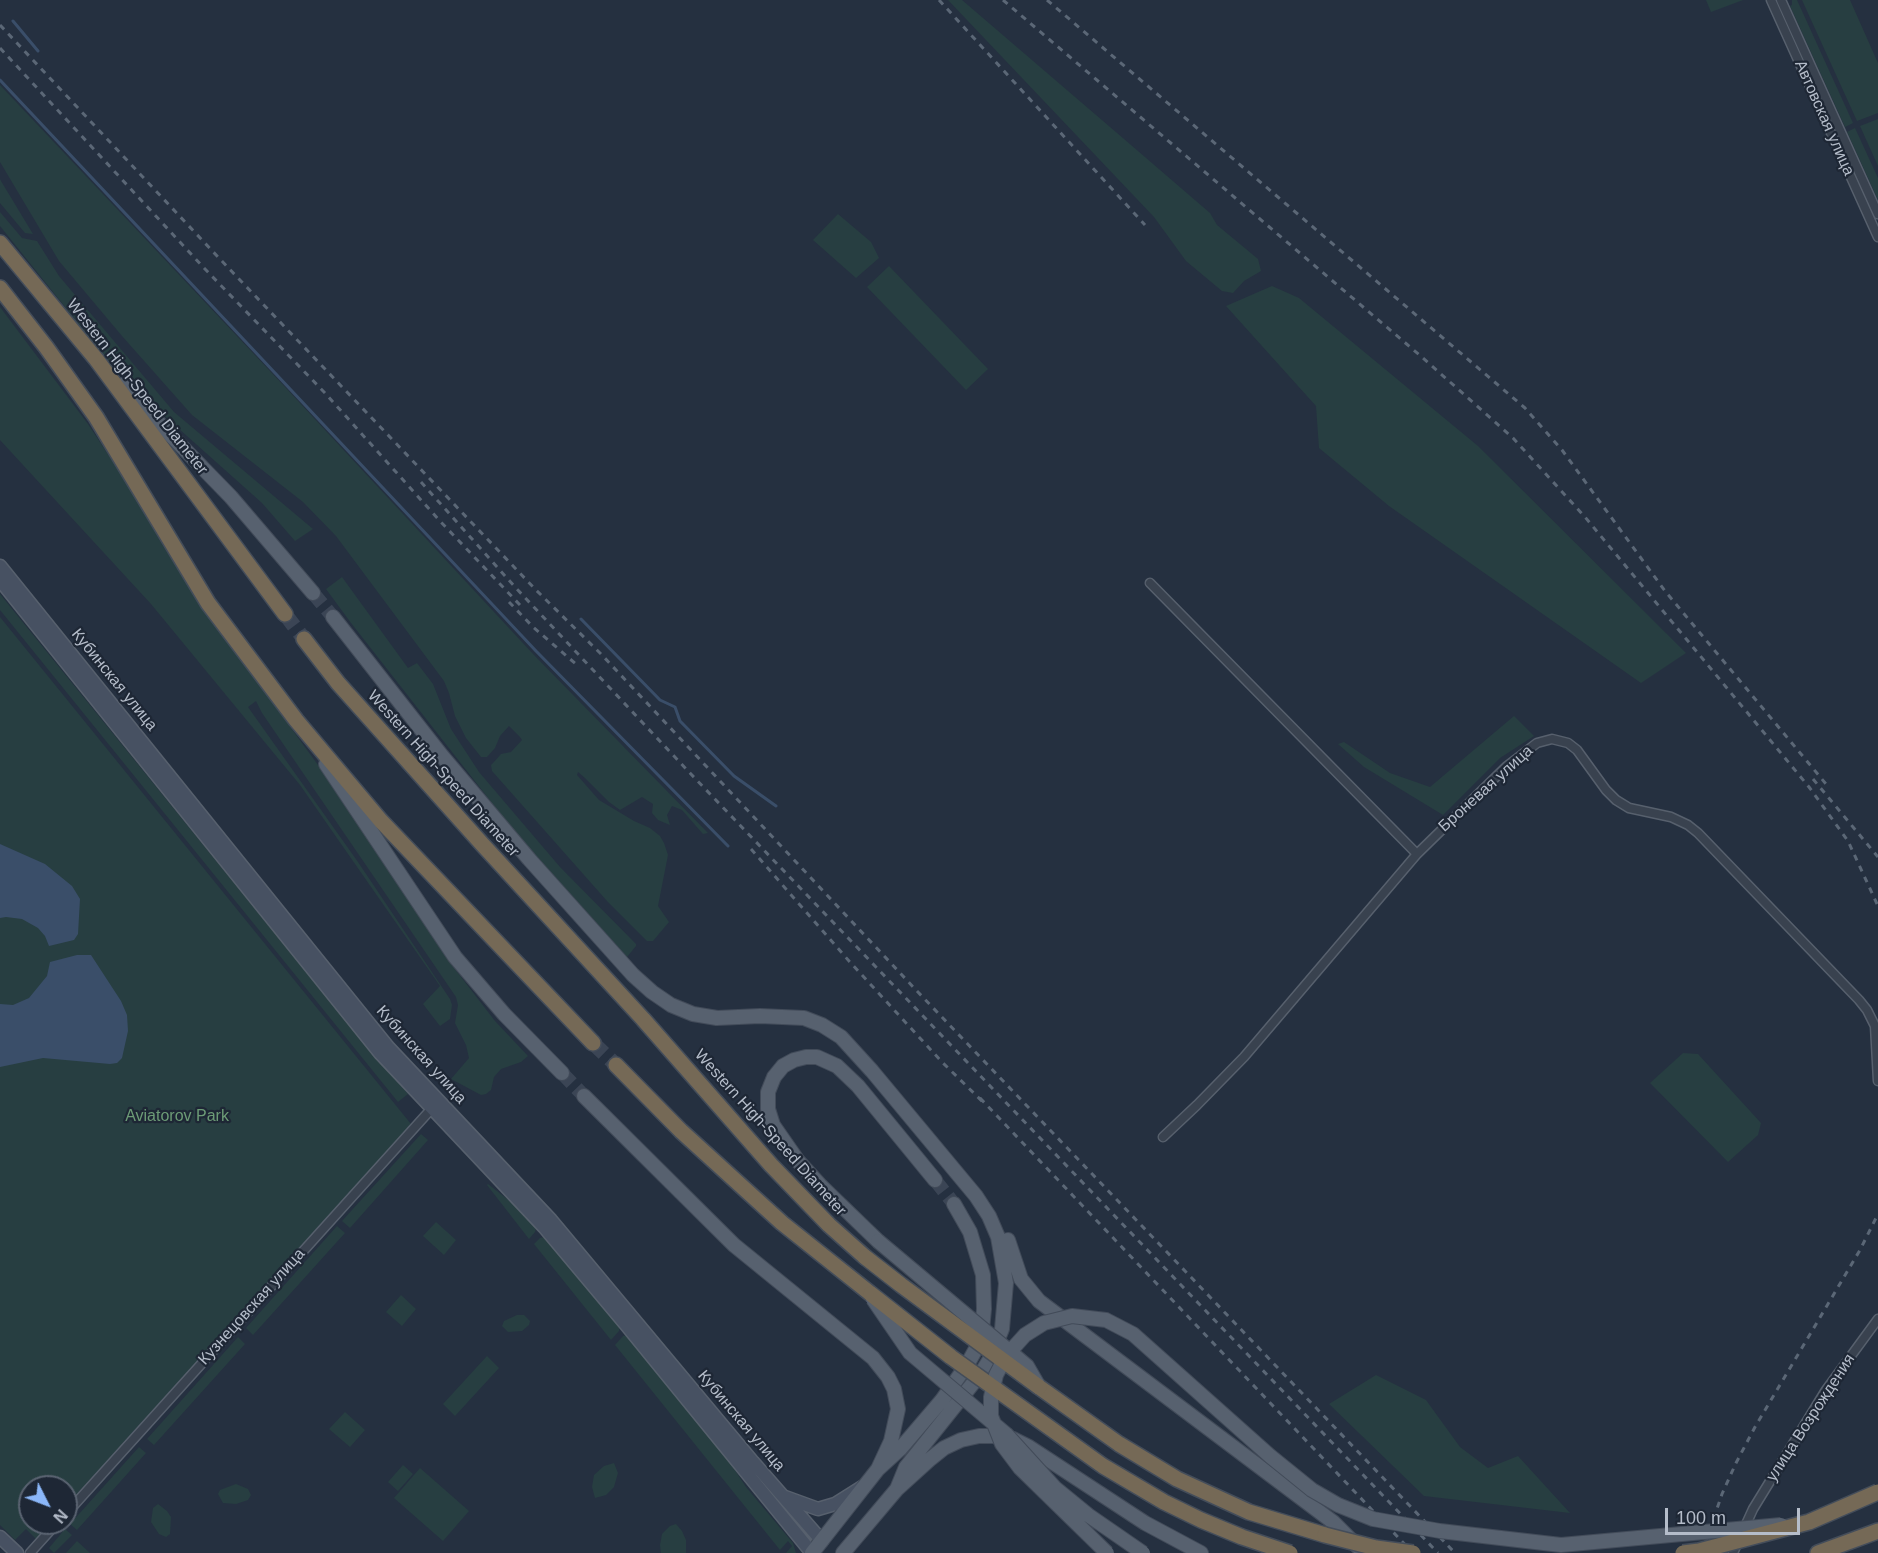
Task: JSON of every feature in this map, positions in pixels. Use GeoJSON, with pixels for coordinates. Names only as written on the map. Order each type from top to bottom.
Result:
{"type":"FeatureCollection","features":[{"type":"Feature","properties":{"kind":"highway","name":"Western High-Speed Diameter"},"geometry":{"type":"LineString","coordinates":[[0,243],[96,359],[285,614]]}},
{"type":"Feature","properties":{"kind":"highway"},"geometry":{"type":"LineString","coordinates":[[0,288],[96,417],[208,603],[296,720],[381,821],[593,1043]]}},
{"type":"Feature","properties":{"kind":"highway","name":"Western High-Speed Diameter"},"geometry":{"type":"LineString","coordinates":[[304,639],[338,683],[643,1019],[771,1165],[829,1225],[866,1257],[1039,1387],[1119,1444],[1176,1479],[1249,1512],[1376,1548],[1413,1553]]}},
{"type":"Feature","properties":{"kind":"highway"},"geometry":{"type":"LineString","coordinates":[[616,1065],[681,1131],[782,1223],[951,1357],[1103,1466],[1164,1502],[1242,1537],[1290,1553]]}},
{"type":"Feature","properties":{"kind":"highway"},"geometry":{"type":"LineString","coordinates":[[1683,1553],[1699,1551],[1809,1522],[1878,1492]]}},
{"type":"Feature","properties":{"kind":"highway"},"geometry":{"type":"LineString","coordinates":[[1818,1553],[1878,1531]]}},
{"type":"Feature","properties":{"kind":"main road"},"geometry":{"type":"LineString","coordinates":[[96,359],[231,497],[313,593]]}},
{"type":"Feature","properties":{"kind":"main road","name":"Кубинская улица"},"geometry":{"type":"LineString","coordinates":[[0,566],[435,1105],[552,1236],[812,1553]]}},
{"type":"Feature","properties":{"kind":"main road","name":"Кубинская улица"},"geometry":{"type":"LineString","coordinates":[[0,580],[380,1053],[551,1220],[783,1496],[834,1553]]}},
{"type":"Feature","properties":{"kind":"main road"},"geometry":{"type":"LineString","coordinates":[[333,618],[442,756],[529,859],[613,955],[652,992],[671,1005],[693,1014],[792,1016],[822,1025],[841,1037],[936,1140],[990,1204],[1003,1227],[1020,1280],[1039,1301],[1333,1522],[1364,1553]]}},
{"type":"Feature","properties":{"kind":"main road"},"geometry":{"type":"LineString","coordinates":[[296,720],[455,957],[504,1014],[562,1073]]}},
{"type":"Feature","properties":{"kind":"main road"},"geometry":{"type":"LineString","coordinates":[[935,1180],[858,1086],[837,1066],[817,1057],[806,1057],[783,1066],[774,1077],[768,1092],[768,1109],[772,1125],[798,1161],[878,1241],[1027,1366],[1039,1387]]}},
{"type":"Feature","properties":{"kind":"main road"},"geometry":{"type":"LineString","coordinates":[[872,1071],[976,1196],[989,1216],[999,1237],[1006,1283],[1002,1329],[990,1359],[972,1387],[906,1467],[897,1489]]}},
{"type":"Feature","properties":{"kind":"main road"},"geometry":{"type":"LineString","coordinates":[[584,1096],[734,1245],[873,1358],[888,1377],[894,1389],[898,1409],[891,1442],[878,1469]]}},
{"type":"Feature","properties":{"kind":"main road"},"geometry":{"type":"LineString","coordinates":[[812,1553],[878,1469],[901,1448],[955,1383],[977,1347],[982,1330],[984,1309],[983,1275],[970,1232],[954,1204]]}},
{"type":"Feature","properties":{"kind":"main road"},"geometry":{"type":"LineString","coordinates":[[871,1294],[910,1353],[1006,1434],[1055,1488],[1088,1515],[1143,1553]]}},
{"type":"Feature","properties":{"kind":"main road"},"geometry":{"type":"LineString","coordinates":[[1107,1553],[1020,1468],[1002,1444],[991,1416],[991,1397],[996,1375],[1006,1356],[1025,1335],[1044,1323],[1072,1316],[1106,1320],[1133,1334],[1270,1456],[1304,1483],[1338,1505],[1373,1519],[1440,1531],[1561,1545],[1809,1522]]}},
{"type":"Feature","properties":{"kind":"main road"},"geometry":{"type":"LineString","coordinates":[[843,1553],[897,1489],[944,1448],[961,1440],[979,1436],[994,1436],[1012,1439],[1029,1447],[1145,1523],[1201,1553]]}},
{"type":"Feature","properties":{"kind":"main road"},"geometry":{"type":"LineString","coordinates":[[783,1496],[818,1509],[835,1504],[863,1487]]}},
{"type":"Feature","properties":{"kind":"main road"},"geometry":{"type":"LineString","coordinates":[[0,1537],[17,1553]]}},
{"type":"Feature","properties":{"kind":"street","name":"Автовская улица"},"geometry":{"type":"LineString","coordinates":[[1771,0],[1878,237]]}},
{"type":"Feature","properties":{"kind":"street","name":"Автовская улица"},"geometry":{"type":"LineString","coordinates":[[1781,0],[1878,214]]}},
{"type":"Feature","properties":{"kind":"street"},"geometry":{"type":"LineString","coordinates":[[1150,583],[1417,854]]}},
{"type":"Feature","properties":{"kind":"street","name":"Броневая улица"},"geometry":{"type":"LineString","coordinates":[[1163,1137],[1244,1057],[1417,854],[1460,810],[1529,748],[1545,739],[1560,740],[1577,750],[1606,790],[1629,808],[1671,817],[1698,833],[1858,1000],[1871,1017],[1875,1026],[1878,1081]]}},
{"type":"Feature","properties":{"kind":"street","name":"Кузнецовская улица"},"geometry":{"type":"LineString","coordinates":[[78,1501],[435,1105]]}},
{"type":"Feature","properties":{"kind":"street","name":"улица Возрождения"},"geometry":{"type":"LineString","coordinates":[[1733,1553],[1753,1509],[1826,1390],[1878,1318]]}},
{"type":"Feature","properties":{"kind":"street"},"geometry":{"type":"LineString","coordinates":[[30,1553],[46,1535]]}},
{"type":"Feature","properties":{"kind":"green space"},"geometry":{"type":"Polygon","coordinates":[[[948,0],[962,0],[1210,213],[1217,225],[1258,259],[1261,271],[1244,281],[1233,293],[1222,291],[1186,261],[1154,217],[948,0]]]}},
{"type":"Feature","properties":{"kind":"green space"},"geometry":{"type":"Polygon","coordinates":[[[1706,0],[1743,0],[1711,12],[1706,0]]]}},
{"type":"Feature","properties":{"kind":"green space"},"geometry":{"type":"Polygon","coordinates":[[[1792,0],[1797,0],[1853,123],[1845,127],[1790,6],[1792,0]]]}},
{"type":"Feature","properties":{"kind":"green space"},"geometry":{"type":"Polygon","coordinates":[[[1802,0],[1850,0],[1878,63],[1878,113],[1857,121],[1802,0]]]}},
{"type":"Feature","properties":{"kind":"green space"},"geometry":{"type":"Polygon","coordinates":[[[0,85],[533,654],[708,833],[703,834],[682,810],[672,806],[667,815],[670,825],[658,820],[652,813],[653,804],[642,797],[620,810],[578,772],[577,775],[599,800],[650,828],[660,836],[664,843],[668,855],[658,906],[669,922],[653,941],[647,941],[607,901],[492,771],[491,765],[501,754],[511,752],[522,740],[520,737],[509,726],[487,757],[481,757],[466,738],[455,716],[444,681],[336,536],[303,502],[192,415],[59,261],[0,162],[0,85]]]}},
{"type":"Feature","properties":{"kind":"green space"},"geometry":{"type":"Polygon","coordinates":[[[1878,119],[1878,166],[1860,126],[1878,119]]]}},
{"type":"Feature","properties":{"kind":"green space"},"geometry":{"type":"Polygon","coordinates":[[[1855,128],[1878,178],[1878,200],[1847,132],[1855,128]]]}},
{"type":"Feature","properties":{"kind":"green space"},"geometry":{"type":"Polygon","coordinates":[[[0,179],[33,234],[25,233],[0,203],[0,179]]]}},
{"type":"Feature","properties":{"kind":"green space"},"geometry":{"type":"Polygon","coordinates":[[[0,212],[22,238],[37,241],[59,276],[174,412],[313,529],[295,541],[262,503],[122,378],[0,226],[0,212]]]}},
{"type":"Feature","properties":{"kind":"green space"},"geometry":{"type":"Polygon","coordinates":[[[838,214],[871,242],[879,258],[856,278],[813,240],[838,214]]]}},
{"type":"Feature","properties":{"kind":"green space"},"geometry":{"type":"Polygon","coordinates":[[[889,266],[988,369],[966,390],[867,287],[889,266]]]}},
{"type":"Feature","properties":{"kind":"green space"},"geometry":{"type":"Polygon","coordinates":[[[1272,286],[1299,298],[1478,446],[1686,653],[1641,683],[1389,506],[1319,448],[1316,406],[1226,306],[1272,286]]]}},
{"type":"Feature","properties":{"kind":"green space"},"geometry":{"type":"Polygon","coordinates":[[[0,307],[88,424],[129,486],[163,546],[202,606],[337,791],[448,960],[495,1021],[528,1056],[521,1062],[501,1069],[494,1077],[491,1090],[486,1094],[481,1095],[451,1079],[469,1058],[466,1045],[455,1023],[458,1005],[456,997],[256,701],[248,707],[358,862],[450,999],[452,1005],[450,1019],[440,1026],[423,1004],[440,986],[300,785],[151,604],[0,440],[0,307]]]}},
{"type":"Feature","properties":{"kind":"green space"},"geometry":{"type":"Polygon","coordinates":[[[342,577],[408,668],[417,663],[433,684],[451,729],[479,772],[560,867],[636,944],[627,957],[517,835],[351,623],[326,589],[342,577]]]}},
{"type":"Feature","properties":{"kind":"green space"},"geometry":{"type":"Polygon","coordinates":[[[0,594],[353,1030],[408,1094],[398,1102],[0,610],[0,594]]]}},
{"type":"Feature","properties":{"kind":"green space","name":"Aviatorov Park"},"geometry":{"type":"Polygon","coordinates":[[[0,617],[411,1124],[78,1493],[78,1475],[18,1475],[18,1535],[20,1535],[15,1540],[0,1525],[0,617]]]}},
{"type":"Feature","properties":{"kind":"green space"},"geometry":{"type":"Polygon","coordinates":[[[1514,716],[1534,736],[1500,758],[1443,815],[1364,767],[1338,744],[1344,742],[1390,773],[1430,787],[1514,716]]]}},
{"type":"Feature","properties":{"kind":"green space"},"geometry":{"type":"Polygon","coordinates":[[[1683,1053],[1698,1054],[1761,1123],[1758,1135],[1728,1162],[1650,1083],[1683,1053]]]}},
{"type":"Feature","properties":{"kind":"green space"},"geometry":{"type":"Polygon","coordinates":[[[421,1134],[428,1140],[350,1228],[342,1221],[421,1134]]]}},
{"type":"Feature","properties":{"kind":"green space"},"geometry":{"type":"Polygon","coordinates":[[[487,1185],[511,1202],[536,1228],[529,1239],[487,1185]]]}},
{"type":"Feature","properties":{"kind":"green space"},"geometry":{"type":"Polygon","coordinates":[[[436,1222],[456,1240],[444,1255],[423,1236],[436,1222]]]}},
{"type":"Feature","properties":{"kind":"green space"},"geometry":{"type":"Polygon","coordinates":[[[337,1226],[345,1233],[253,1335],[246,1328],[337,1226]]]}},
{"type":"Feature","properties":{"kind":"green space"},"geometry":{"type":"Polygon","coordinates":[[[544,1237],[620,1326],[619,1331],[611,1340],[534,1244],[544,1237]]]}},
{"type":"Feature","properties":{"kind":"green space"},"geometry":{"type":"Polygon","coordinates":[[[401,1295],[416,1309],[402,1326],[386,1312],[401,1295]]]}},
{"type":"Feature","properties":{"kind":"green space"},"geometry":{"type":"Polygon","coordinates":[[[517,1315],[524,1315],[530,1321],[529,1325],[522,1331],[508,1332],[502,1326],[504,1321],[517,1315]]]}},
{"type":"Feature","properties":{"kind":"green space"},"geometry":{"type":"Polygon","coordinates":[[[627,1335],[723,1452],[746,1487],[793,1543],[796,1553],[786,1553],[792,1546],[788,1541],[780,1550],[615,1345],[627,1335]]]}},
{"type":"Feature","properties":{"kind":"green space"},"geometry":{"type":"Polygon","coordinates":[[[238,1337],[245,1344],[154,1445],[147,1439],[238,1337]]]}},
{"type":"Feature","properties":{"kind":"green space"},"geometry":{"type":"Polygon","coordinates":[[[487,1356],[499,1368],[455,1416],[443,1404],[487,1356]]]}},
{"type":"Feature","properties":{"kind":"green space"},"geometry":{"type":"Polygon","coordinates":[[[1376,1375],[1426,1400],[1460,1447],[1488,1468],[1518,1456],[1570,1513],[1424,1496],[1329,1404],[1376,1375]]]}},
{"type":"Feature","properties":{"kind":"green space"},"geometry":{"type":"Polygon","coordinates":[[[345,1412],[365,1430],[350,1447],[329,1429],[345,1412]]]}},
{"type":"Feature","properties":{"kind":"green space"},"geometry":{"type":"Polygon","coordinates":[[[139,1447],[146,1453],[78,1529],[78,1515],[139,1447]]]}},
{"type":"Feature","properties":{"kind":"green space"},"geometry":{"type":"Polygon","coordinates":[[[614,1463],[618,1473],[614,1487],[606,1495],[595,1498],[592,1487],[594,1475],[604,1466],[614,1463]]]}},
{"type":"Feature","properties":{"kind":"green space"},"geometry":{"type":"Polygon","coordinates":[[[403,1465],[413,1474],[398,1491],[388,1482],[403,1465]]]}},
{"type":"Feature","properties":{"kind":"green space"},"geometry":{"type":"Polygon","coordinates":[[[420,1468],[469,1511],[443,1541],[394,1498],[420,1468]]]}},
{"type":"Feature","properties":{"kind":"green space"},"geometry":{"type":"Polygon","coordinates":[[[236,1484],[248,1489],[251,1495],[248,1500],[236,1504],[223,1503],[218,1494],[220,1490],[236,1484]]]}},
{"type":"Feature","properties":{"kind":"green space"},"geometry":{"type":"Polygon","coordinates":[[[158,1504],[171,1517],[170,1534],[166,1537],[159,1534],[151,1522],[153,1508],[158,1504]]]}},
{"type":"Feature","properties":{"kind":"green space"},"geometry":{"type":"Polygon","coordinates":[[[676,1524],[686,1540],[686,1553],[661,1553],[662,1534],[670,1526],[676,1524]]]}},
{"type":"Feature","properties":{"kind":"green space"},"geometry":{"type":"Polygon","coordinates":[[[60,1535],[72,1535],[54,1553],[49,1548],[60,1535]]]}},
{"type":"Feature","properties":{"kind":"green space"},"geometry":{"type":"Polygon","coordinates":[[[77,1541],[90,1553],[66,1553],[77,1541]]]}},
{"type":"Feature","properties":{"kind":"water"},"geometry":{"type":"Polygon","coordinates":[[[0,844],[45,864],[72,886],[80,899],[78,934],[74,940],[49,946],[45,936],[38,928],[22,919],[0,918],[0,844]]]}},
{"type":"Feature","properties":{"kind":"water"},"geometry":{"type":"Polygon","coordinates":[[[77,955],[91,955],[121,1001],[127,1015],[128,1031],[122,1058],[117,1063],[110,1064],[43,1058],[0,1067],[0,1004],[13,1005],[29,998],[47,976],[50,962],[77,955]]]}},
{"type":"Feature","properties":{"kind":"waterway"},"geometry":{"type":"LineString","coordinates":[[13,21],[38,51]]}},
{"type":"Feature","properties":{"kind":"waterway"},"geometry":{"type":"LineString","coordinates":[[0,80],[536,651],[728,846]]}},
{"type":"Feature","properties":{"kind":"waterway"},"geometry":{"type":"LineString","coordinates":[[581,619],[660,700],[675,707],[680,721],[734,776],[776,806]]}},
{"type":"Feature","properties":{"kind":"tunnel"},"geometry":{"type":"LineString","coordinates":[[313,593],[333,617]]}},
{"type":"Feature","properties":{"kind":"tunnel"},"geometry":{"type":"LineString","coordinates":[[285,614],[304,639]]}},
{"type":"Feature","properties":{"kind":"tunnel"},"geometry":{"type":"LineString","coordinates":[[593,1043],[616,1065]]}},
{"type":"Feature","properties":{"kind":"tunnel"},"geometry":{"type":"LineString","coordinates":[[562,1073],[584,1096]]}},
{"type":"Feature","properties":{"kind":"tunnel"},"geometry":{"type":"LineString","coordinates":[[935,1180],[954,1204]]}},
{"type":"Feature","properties":{"kind":"railway"},"geometry":{"type":"LineString","coordinates":[[939,0],[1145,225]]}},
{"type":"Feature","properties":{"kind":"railway"},"geometry":{"type":"LineString","coordinates":[[1003,0],[1423,358],[1513,438],[1585,517],[1809,787],[1848,841],[1878,906]]}},
{"type":"Feature","properties":{"kind":"railway"},"geometry":{"type":"LineString","coordinates":[[1047,0],[1525,408],[1562,450],[1665,591],[1826,784]]}},
{"type":"Feature","properties":{"kind":"railway"},"geometry":{"type":"LineString","coordinates":[[0,25],[218,257],[536,590],[601,654],[916,990],[1455,1553]]}},
{"type":"Feature","properties":{"kind":"railway"},"geometry":{"type":"LineString","coordinates":[[0,48],[204,268],[325,393],[439,520],[520,605]]}},
{"type":"Feature","properties":{"kind":"railway"},"geometry":{"type":"LineString","coordinates":[[421,482],[515,587],[688,771],[1438,1553]]}},
{"type":"Feature","properties":{"kind":"railway"},"geometry":{"type":"LineString","coordinates":[[509,602],[533,627],[577,665]]}},
{"type":"Feature","properties":{"kind":"railway"},"geometry":{"type":"LineString","coordinates":[[1813,779],[1878,857]]}},
{"type":"Feature","properties":{"kind":"railway"},"geometry":{"type":"LineString","coordinates":[[751,849],[849,961],[942,1062],[986,1105]]}},
{"type":"Feature","properties":{"kind":"railway"},"geometry":{"type":"LineString","coordinates":[[980,1098],[1413,1553]]}},
{"type":"Feature","properties":{"kind":"railway"},"geometry":{"type":"LineString","coordinates":[[1702,1553],[1722,1494],[1736,1463],[1860,1250],[1878,1214]]}}]}
